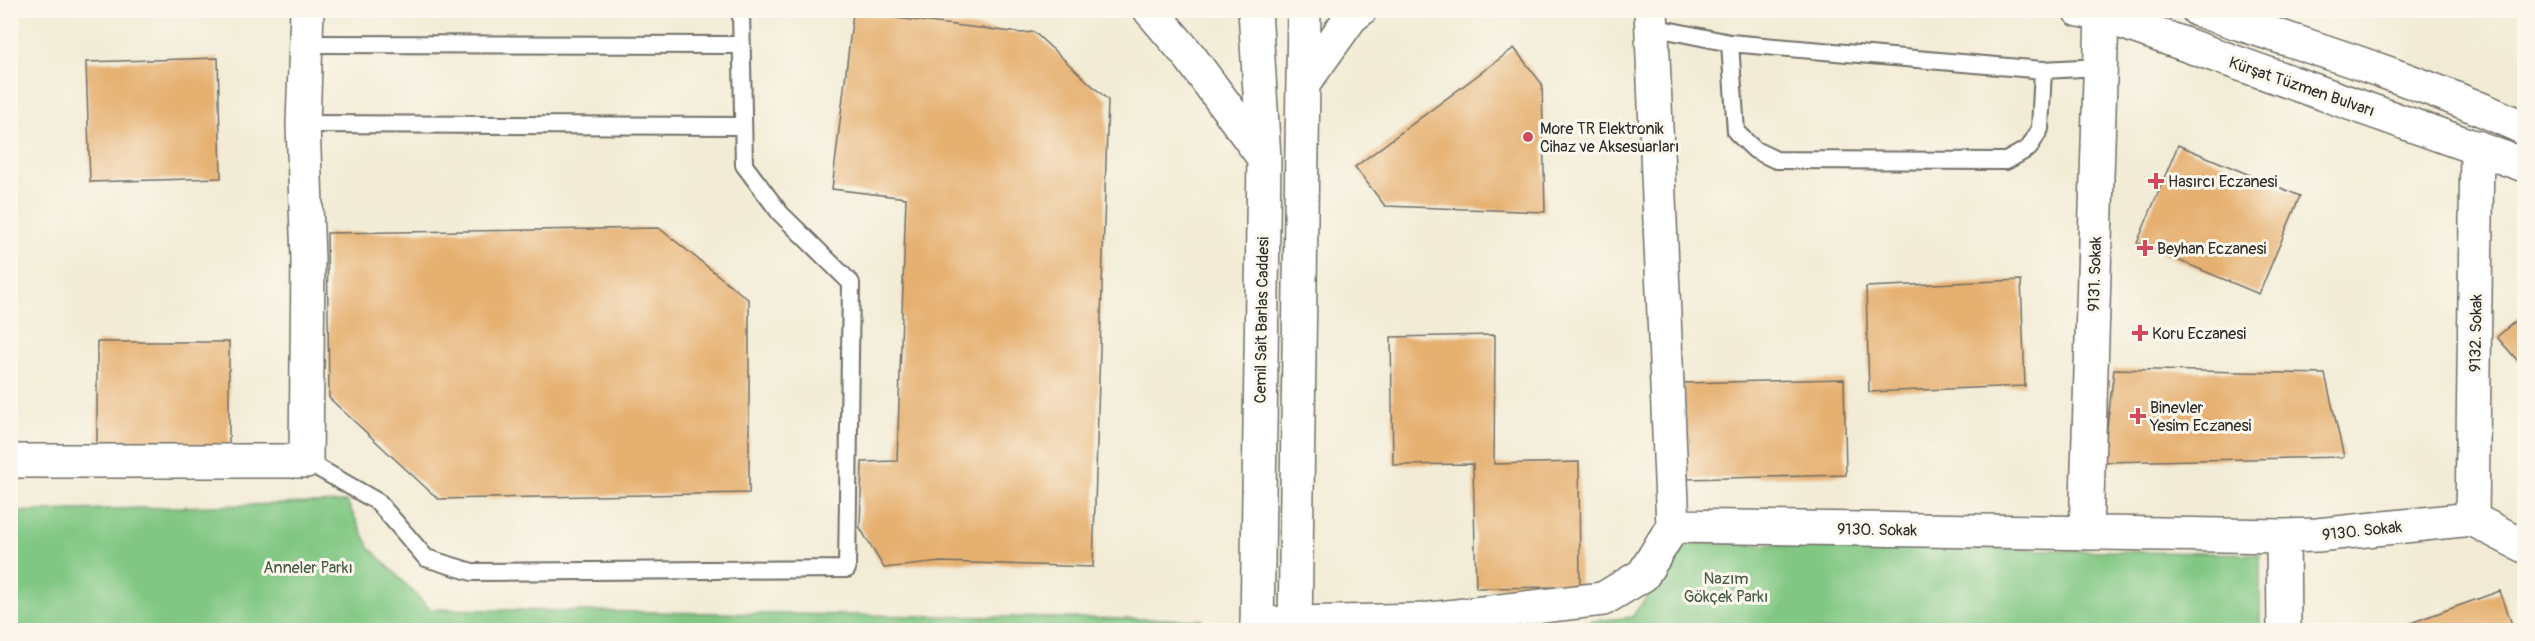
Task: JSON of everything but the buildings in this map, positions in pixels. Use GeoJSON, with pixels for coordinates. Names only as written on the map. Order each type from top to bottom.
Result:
{"type":"FeatureCollection","features":[{"type":"Feature","properties":{"kind":"street"},"geometry":{"type":"LineString","coordinates":[[10,461],[306,461],[308,259],[303,124],[304,44],[307,10]]}},
{"type":"Feature","properties":{"kind":"street"},"geometry":{"type":"LineString","coordinates":[[1150,10],[1190,57],[1264,158]]}},
{"type":"Feature","properties":{"kind":"street","name":"Cemil Sait Barlas Caddesi"},"geometry":{"type":"LineString","coordinates":[[1255,10],[1264,158],[1257,627]]}},
{"type":"Feature","properties":{"kind":"street"},"geometry":{"type":"LineString","coordinates":[[1295,627],[1304,10]]}},
{"type":"Feature","properties":{"kind":"street"},"geometry":{"type":"LineString","coordinates":[[1304,82],[1351,17],[1360,10]]}},
{"type":"Feature","properties":{"kind":"street"},"geometry":{"type":"LineString","coordinates":[[2198,10],[2346,58],[2479,107],[2524,128]]}},
{"type":"Feature","properties":{"kind":"street","name":"9131. Sokak"},"geometry":{"type":"LineString","coordinates":[[2086,533],[2100,67],[2091,13]]}},
{"type":"Feature","properties":{"kind":"street","name":"Kürşat Tüzmen Bulvarı"},"geometry":{"type":"LineString","coordinates":[[2091,13],[2524,165]]}},
{"type":"Feature","properties":{"kind":"street"},"geometry":{"type":"LineString","coordinates":[[1257,627],[1422,620],[1603,599],[1643,574],[1673,526],[1651,19]]}},
{"type":"Feature","properties":{"kind":"street","name":"9132. Sokak"},"geometry":{"type":"LineString","coordinates":[[2472,519],[2477,147]]}},
{"type":"Feature","properties":{"kind":"street"},"geometry":{"type":"LineString","coordinates":[[2472,519],[2524,546]]}},
{"type":"Feature","properties":{"kind":"street","name":"9130. Sokak"},"geometry":{"type":"LineString","coordinates":[[1673,526],[2283,536],[2318,535],[2472,519]]}},
{"type":"Feature","properties":{"kind":"street"},"geometry":{"type":"LineString","coordinates":[[2283,536],[2284,630]]}},
{"type":"Feature","properties":{"kind":"lane"},"geometry":{"type":"LineString","coordinates":[[306,461],[378,502],[426,558],[472,572],[847,569],[851,283],[780,213],[744,165],[741,10]]}},
{"type":"Feature","properties":{"kind":"lane"},"geometry":{"type":"LineString","coordinates":[[1651,19],[1730,43],[2043,70],[2100,67]]}},
{"type":"Feature","properties":{"kind":"lane"},"geometry":{"type":"LineString","coordinates":[[1730,43],[1736,132],[1755,150],[1776,160],[2006,161],[2029,148],[2040,129],[2043,70]]}},
{"type":"Feature","properties":{"kind":"lane"},"geometry":{"type":"LineString","coordinates":[[304,44],[742,45]]}},
{"type":"Feature","properties":{"kind":"lane"},"geometry":{"type":"LineString","coordinates":[[303,124],[742,126]]}},
{"type":"Feature","properties":{"kind":"green space","name":"Anneler Parkı"},"geometry":{"type":"Polygon","coordinates":[[[347,502],[370,548],[430,609],[1202,620],[1203,630],[11,630],[11,512],[347,502]]]}},
{"type":"Feature","properties":{"kind":"green space","name":"Nazım Gökçek Parkı"},"geometry":{"type":"Polygon","coordinates":[[[1686,543],[2260,554],[2260,630],[1510,630],[1632,617],[1686,543]]]}},
{"type":"Feature","properties":{"kind":"place","name":"More TR Elektronik Cihaz ve Aksesuarları"},"geometry":{"type":"Point","coordinates":[1528,137]}},
{"type":"Feature","properties":{"kind":"place","name":"Hasırcı Eczanesi"},"geometry":{"type":"Point","coordinates":[2156,181]}},
{"type":"Feature","properties":{"kind":"place","name":"Beyhan Eczanesi"},"geometry":{"type":"Point","coordinates":[2145,248]}},
{"type":"Feature","properties":{"kind":"place","name":"Koru Eczanesi"},"geometry":{"type":"Point","coordinates":[2140,333]}},
{"type":"Feature","properties":{"kind":"place","name":"Binevler Yesim Eczanesi"},"geometry":{"type":"Point","coordinates":[2138,416]}}]}
